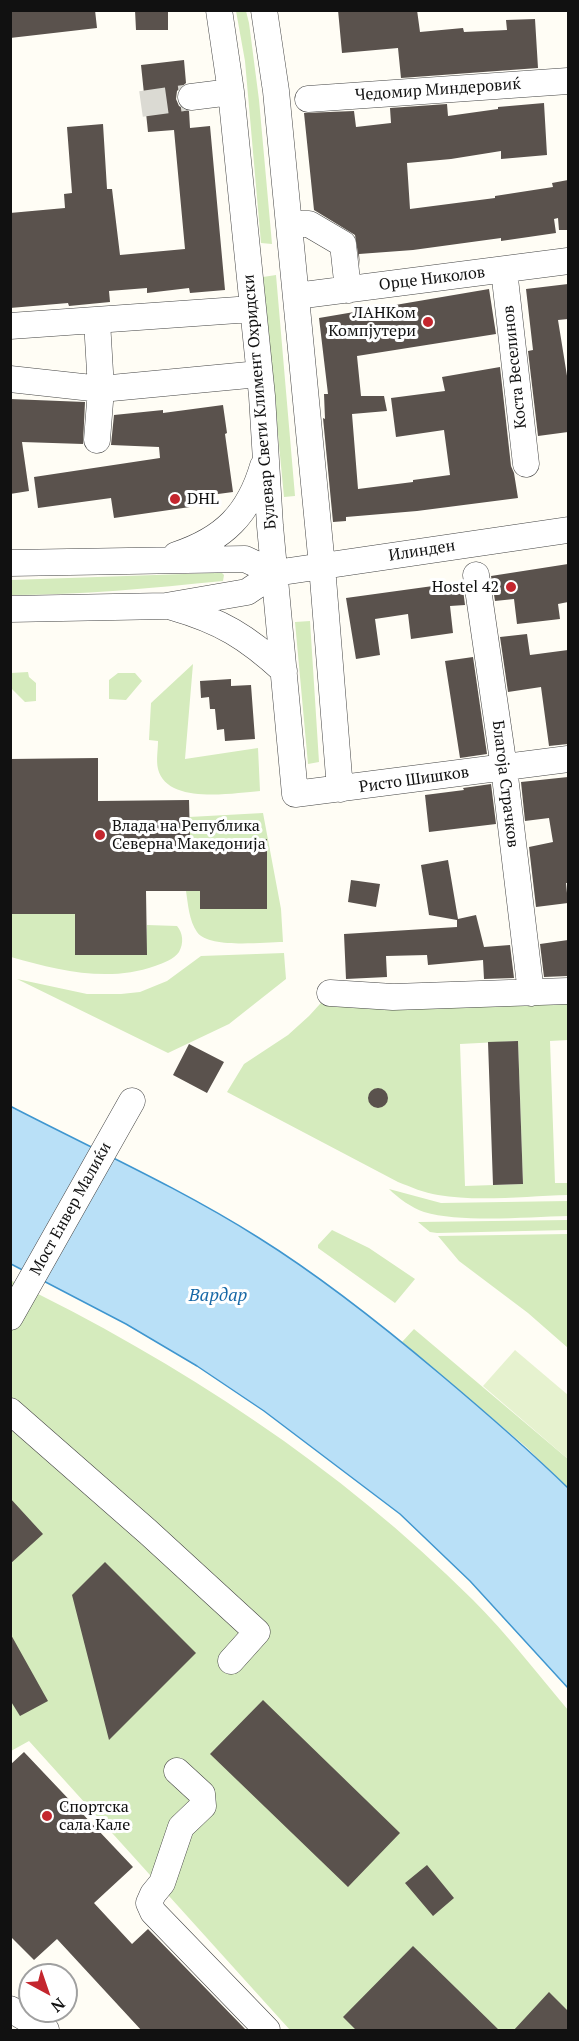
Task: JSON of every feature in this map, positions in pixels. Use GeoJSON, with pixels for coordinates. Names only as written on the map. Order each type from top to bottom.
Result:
{"type":"FeatureCollection","features":[{"type":"Feature","properties":{"kind":"street","name":"Булевар Свети Климент Охридски"},"geometry":{"type":"LineString","coordinates":[[219,10],[231,92],[296,794]]}},
{"type":"Feature","properties":{"kind":"street"},"geometry":{"type":"LineString","coordinates":[[264,10],[276,91],[289,224],[322,566],[340,789]]}},
{"type":"Feature","properties":{"kind":"street","name":"Чедомир Миндеровиќ"},"geometry":{"type":"LineString","coordinates":[[308,99],[568,81]]}},
{"type":"Feature","properties":{"kind":"street"},"geometry":{"type":"LineString","coordinates":[[191,97],[231,92]]}},
{"type":"Feature","properties":{"kind":"street"},"geometry":{"type":"LineString","coordinates":[[289,224],[309,224],[343,244],[348,290]]}},
{"type":"Feature","properties":{"kind":"street","name":"Орце Николов"},"geometry":{"type":"LineString","coordinates":[[296,296],[568,261]]}},
{"type":"Feature","properties":{"kind":"street","name":"Коста Веселинов"},"geometry":{"type":"LineString","coordinates":[[504,270],[526,465]]}},
{"type":"Feature","properties":{"kind":"street"},"geometry":{"type":"LineString","coordinates":[[10,326],[252,309]]}},
{"type":"Feature","properties":{"kind":"street"},"geometry":{"type":"LineString","coordinates":[[97,321],[101,389],[97,440]]}},
{"type":"Feature","properties":{"kind":"street"},"geometry":{"type":"LineString","coordinates":[[10,379],[101,389],[258,374]]}},
{"type":"Feature","properties":{"kind":"street"},"geometry":{"type":"LineString","coordinates":[[165,559],[206,543],[234,522],[249,504],[266,457]]}},
{"type":"Feature","properties":{"kind":"street","name":"Илинден"},"geometry":{"type":"LineString","coordinates":[[10,609],[166,606],[248,591],[276,573],[568,530]]}},
{"type":"Feature","properties":{"kind":"street"},"geometry":{"type":"LineString","coordinates":[[10,563],[245,559],[276,573]]}},
{"type":"Feature","properties":{"kind":"street","name":"Благоја Страчков"},"geometry":{"type":"LineString","coordinates":[[476,575],[504,768],[531,993]]}},
{"type":"Feature","properties":{"kind":"street"},"geometry":{"type":"LineString","coordinates":[[166,606],[198,614],[239,634],[252,642],[284,671]]}},
{"type":"Feature","properties":{"kind":"street","name":"Ристо Шишков"},"geometry":{"type":"LineString","coordinates":[[296,794],[568,759]]}},
{"type":"Feature","properties":{"kind":"street"},"geometry":{"type":"LineString","coordinates":[[330,993],[393,997],[568,991]]}},
{"type":"Feature","properties":{"kind":"street","name":"Мост Енвер Малиќи"},"geometry":{"type":"LineString","coordinates":[[10,1317],[132,1101]]}},
{"type":"Feature","properties":{"kind":"street"},"geometry":{"type":"LineString","coordinates":[[10,1411],[148,1532],[257,1632],[231,1661]]}},
{"type":"Feature","properties":{"kind":"street"},"geometry":{"type":"LineString","coordinates":[[177,1771],[202,1794],[203,1806],[181,1827],[162,1883],[149,1903],[153,1912],[267,2031]]}},
{"type":"Feature","properties":{"kind":"street"},"geometry":{"type":"LineString","coordinates":[[10,2009],[46,2031]]}},
{"type":"Feature","properties":{"kind":"green space"},"geometry":{"type":"Polygon","coordinates":[[[236,11],[246,11],[249,23],[259,100],[272,244],[261,243],[245,61],[236,11]]]}},
{"type":"Feature","properties":{"kind":"green space"},"geometry":{"type":"Polygon","coordinates":[[[276,275],[295,496],[284,497],[263,277],[276,275]]]}},
{"type":"Feature","properties":{"kind":"green space"},"geometry":{"type":"Polygon","coordinates":[[[222,573],[223,581],[143,589],[11,595],[11,580],[222,573]]]}},
{"type":"Feature","properties":{"kind":"green space"},"geometry":{"type":"Polygon","coordinates":[[[310,621],[319,762],[308,764],[295,622],[310,621]]]}},
{"type":"Feature","properties":{"kind":"green space"},"geometry":{"type":"Polygon","coordinates":[[[193,664],[185,759],[258,748],[260,791],[218,794],[187,792],[174,788],[164,780],[158,769],[158,741],[149,740],[151,703],[193,664]]]}},
{"type":"Feature","properties":{"kind":"green space"},"geometry":{"type":"Polygon","coordinates":[[[28,672],[29,677],[36,683],[36,701],[25,702],[11,688],[11,673],[28,672]]]}},
{"type":"Feature","properties":{"kind":"green space"},"geometry":{"type":"Polygon","coordinates":[[[118,673],[135,673],[142,681],[126,700],[109,699],[109,680],[118,673]]]}},
{"type":"Feature","properties":{"kind":"green space"},"geometry":{"type":"Polygon","coordinates":[[[263,813],[281,909],[283,942],[224,943],[203,937],[192,923],[186,891],[200,891],[201,909],[267,909],[267,839],[198,840],[190,859],[189,817],[263,813]]]}},
{"type":"Feature","properties":{"kind":"green space"},"geometry":{"type":"Polygon","coordinates":[[[75,900],[76,955],[146,955],[147,925],[177,926],[182,938],[179,952],[172,959],[158,965],[119,974],[83,973],[11,957],[10,914],[64,914],[75,900]]]}},
{"type":"Feature","properties":{"kind":"green space"},"geometry":{"type":"Polygon","coordinates":[[[284,953],[286,979],[229,1024],[168,1053],[17,979],[87,994],[121,994],[140,992],[167,981],[201,956],[284,953]]]}},
{"type":"Feature","properties":{"kind":"green space"},"geometry":{"type":"Polygon","coordinates":[[[568,991],[568,1040],[550,1041],[555,1183],[568,1183],[568,1195],[469,1198],[423,1191],[398,1182],[227,1092],[244,1064],[288,1035],[330,993],[568,991]],[[518,1041],[460,1044],[465,1186],[523,1184],[518,1041]]]}},
{"type":"Feature","properties":{"kind":"green space"},"geometry":{"type":"Polygon","coordinates":[[[389,1189],[441,1203],[568,1201],[568,1216],[495,1218],[439,1215],[415,1208],[389,1189]]]}},
{"type":"Feature","properties":{"kind":"green space"},"geometry":{"type":"Polygon","coordinates":[[[568,1220],[568,1230],[437,1233],[430,1232],[418,1222],[568,1220]]]}},
{"type":"Feature","properties":{"kind":"green space"},"geometry":{"type":"Polygon","coordinates":[[[332,1230],[369,1248],[415,1279],[395,1303],[318,1248],[318,1245],[332,1230]]]}},
{"type":"Feature","properties":{"kind":"green space"},"geometry":{"type":"Polygon","coordinates":[[[568,1234],[568,1348],[528,1313],[459,1261],[438,1236],[568,1234]]]}},
{"type":"Feature","properties":{"kind":"green space"},"geometry":{"type":"Polygon","coordinates":[[[10,1280],[135,1346],[196,1382],[313,1462],[422,1551],[473,1600],[510,1640],[568,1710],[568,2030],[290,2030],[29,1741],[11,1751],[10,1280]]]}},
{"type":"Feature","properties":{"kind":"green space"},"geometry":{"type":"Polygon","coordinates":[[[414,1329],[568,1459],[568,1488],[525,1446],[402,1342],[414,1329]]]}},
{"type":"Feature","properties":{"kind":"green space"},"geometry":{"type":"Polygon","coordinates":[[[515,1350],[568,1395],[568,1459],[483,1386],[515,1350]]]}},
{"type":"Feature","properties":{"kind":"water","name":"Вардар"},"geometry":{"type":"Polygon","coordinates":[[[10,1106],[198,1202],[306,1269],[418,1356],[505,1430],[568,1488],[568,1688],[470,1581],[400,1514],[264,1411],[197,1366],[126,1324],[11,1264],[10,1106]]]}},
{"type":"Feature","properties":{"kind":"building"},"geometry":{"type":"Polygon","coordinates":[[[10,10],[95,10],[97,28],[10,38],[10,10]]]}},
{"type":"Feature","properties":{"kind":"building"},"geometry":{"type":"Polygon","coordinates":[[[135,10],[168,10],[168,30],[136,30],[135,10]]]}},
{"type":"Feature","properties":{"kind":"building"},"geometry":{"type":"Polygon","coordinates":[[[338,10],[417,10],[420,32],[463,28],[464,32],[507,30],[506,20],[535,19],[538,68],[401,78],[398,48],[342,53],[338,10]]]}},
{"type":"Feature","properties":{"kind":"building"},"geometry":{"type":"Polygon","coordinates":[[[184,60],[186,83],[177,91],[176,99],[179,106],[189,111],[190,128],[210,126],[225,290],[190,293],[189,288],[147,293],[147,288],[109,291],[110,302],[10,308],[10,213],[65,208],[64,194],[72,193],[67,127],[103,124],[107,189],[112,189],[120,255],[185,249],[174,130],[148,132],[141,65],[184,60]]]}},
{"type":"Feature","properties":{"kind":"building"},"geometry":{"type":"Polygon","coordinates":[[[544,103],[547,155],[501,159],[501,151],[407,163],[410,209],[495,198],[495,196],[553,187],[552,183],[568,180],[568,230],[559,230],[558,218],[554,219],[556,233],[501,241],[501,238],[413,250],[359,254],[360,266],[355,235],[314,210],[304,113],[354,111],[356,127],[391,123],[390,108],[447,104],[448,116],[498,109],[498,107],[544,103]]]}},
{"type":"Feature","properties":{"kind":"building"},"geometry":{"type":"Polygon","coordinates":[[[568,284],[568,319],[558,320],[568,382],[568,432],[538,436],[528,351],[533,350],[526,289],[568,284]]]}},
{"type":"Feature","properties":{"kind":"building"},"geometry":{"type":"Polygon","coordinates":[[[489,289],[496,334],[357,356],[361,396],[384,396],[387,411],[352,414],[358,489],[450,475],[444,430],[396,437],[391,398],[445,391],[442,377],[500,367],[511,466],[518,498],[417,511],[346,517],[346,521],[333,522],[323,418],[325,419],[324,394],[328,394],[319,318],[489,289]]]}},
{"type":"Feature","properties":{"kind":"building"},"geometry":{"type":"Polygon","coordinates":[[[10,399],[85,402],[83,444],[22,442],[29,491],[10,494],[10,399]]]}},
{"type":"Feature","properties":{"kind":"building"},"geometry":{"type":"Polygon","coordinates":[[[223,405],[233,492],[188,498],[190,507],[114,518],[111,498],[38,508],[34,477],[160,458],[159,447],[111,445],[114,415],[163,410],[163,413],[223,405]]]}},
{"type":"Feature","properties":{"kind":"building"},"geometry":{"type":"Polygon","coordinates":[[[568,564],[568,602],[558,604],[560,619],[517,624],[514,599],[495,601],[491,576],[568,564]]]}},
{"type":"Feature","properties":{"kind":"building"},"geometry":{"type":"Polygon","coordinates":[[[462,582],[465,605],[450,606],[453,633],[411,639],[408,614],[375,619],[380,655],[356,659],[346,598],[462,582]]]}},
{"type":"Feature","properties":{"kind":"building"},"geometry":{"type":"Polygon","coordinates":[[[527,634],[530,655],[568,650],[568,744],[549,746],[541,687],[508,692],[500,637],[527,634]]]}},
{"type":"Feature","properties":{"kind":"building"},"geometry":{"type":"Polygon","coordinates":[[[473,657],[487,754],[460,758],[445,661],[473,657]]]}},
{"type":"Feature","properties":{"kind":"building"},"geometry":{"type":"Polygon","coordinates":[[[231,679],[231,686],[251,685],[255,739],[225,741],[224,729],[217,730],[215,709],[210,709],[209,697],[201,698],[200,681],[231,679]]]}},
{"type":"Feature","properties":{"kind":"building","name":"Влада на Република Северна Македонија"},"geometry":{"type":"Polygon","coordinates":[[[98,758],[98,801],[189,800],[190,840],[267,839],[267,909],[200,909],[200,891],[146,891],[147,955],[75,955],[75,914],[10,914],[10,759],[98,758]]]}},
{"type":"Feature","properties":{"kind":"building"},"geometry":{"type":"Polygon","coordinates":[[[568,777],[568,883],[566,883],[568,903],[536,907],[529,847],[553,842],[549,818],[525,821],[521,782],[568,777]]]}},
{"type":"Feature","properties":{"kind":"building"},"geometry":{"type":"Polygon","coordinates":[[[491,784],[496,824],[429,832],[425,795],[491,784]]]}},
{"type":"Feature","properties":{"kind":"building"},"geometry":{"type":"Polygon","coordinates":[[[448,860],[458,919],[476,915],[484,947],[510,945],[514,978],[484,979],[483,960],[428,965],[427,955],[386,956],[387,977],[346,979],[344,934],[457,927],[457,920],[429,915],[421,865],[448,860]]]}},
{"type":"Feature","properties":{"kind":"building"},"geometry":{"type":"Polygon","coordinates":[[[351,880],[380,884],[376,907],[348,902],[351,880]]]}},
{"type":"Feature","properties":{"kind":"building"},"geometry":{"type":"Polygon","coordinates":[[[568,940],[568,976],[544,977],[540,944],[568,940]]]}},
{"type":"Feature","properties":{"kind":"building"},"geometry":{"type":"Polygon","coordinates":[[[518,1041],[523,1184],[493,1185],[488,1042],[518,1041]]]}},
{"type":"Feature","properties":{"kind":"building"},"geometry":{"type":"Polygon","coordinates":[[[189,1044],[224,1062],[207,1093],[173,1075],[189,1044]]]}},
{"type":"Feature","properties":{"kind":"building"},"geometry":{"type":"Polygon","coordinates":[[[378,1088],[385,1091],[388,1098],[385,1105],[378,1108],[371,1105],[368,1098],[371,1091],[378,1088]]]}},
{"type":"Feature","properties":{"kind":"building"},"geometry":{"type":"Polygon","coordinates":[[[10,1498],[43,1534],[10,1564],[10,1498]]]}},
{"type":"Feature","properties":{"kind":"building"},"geometry":{"type":"Polygon","coordinates":[[[105,1562],[196,1653],[109,1740],[72,1595],[105,1562]]]}},
{"type":"Feature","properties":{"kind":"building"},"geometry":{"type":"Polygon","coordinates":[[[10,1633],[48,1701],[20,1716],[10,1700],[10,1633]]]}},
{"type":"Feature","properties":{"kind":"building"},"geometry":{"type":"Polygon","coordinates":[[[263,1700],[400,1833],[348,1887],[210,1754],[263,1700]]]}},
{"type":"Feature","properties":{"kind":"building"},"geometry":{"type":"Polygon","coordinates":[[[24,1752],[133,1867],[94,1903],[132,1944],[148,1929],[247,2031],[142,2031],[57,1939],[34,1960],[10,1936],[10,1765],[24,1752]]]}},
{"type":"Feature","properties":{"kind":"building"},"geometry":{"type":"Polygon","coordinates":[[[427,1865],[454,1898],[433,1916],[405,1883],[427,1865]]]}},
{"type":"Feature","properties":{"kind":"building"},"geometry":{"type":"Polygon","coordinates":[[[413,1946],[500,2031],[357,2031],[343,2017],[413,1946]]]}},
{"type":"Feature","properties":{"kind":"building"},"geometry":{"type":"Polygon","coordinates":[[[549,1992],[568,2011],[568,2031],[513,2031],[549,1992]]]}},
{"type":"Feature","properties":{"kind":"tunnel"},"geometry":{"type":"LineString","coordinates":[[141,104],[191,97]]}},
{"type":"Feature","properties":{"kind":"place","name":"ЛАНКом Компјутери"},"geometry":{"type":"Point","coordinates":[428,322]}},
{"type":"Feature","properties":{"kind":"place","name":"DHL"},"geometry":{"type":"Point","coordinates":[175,499]}},
{"type":"Feature","properties":{"kind":"place","name":"Hostel 42"},"geometry":{"type":"Point","coordinates":[511,587]}},
{"type":"Feature","properties":{"kind":"place","name":"Влада на Република Северна Македонија"},"geometry":{"type":"Point","coordinates":[100,835]}},
{"type":"Feature","properties":{"kind":"place","name":"Спортска сала Кале"},"geometry":{"type":"Point","coordinates":[47,1816]}}]}
